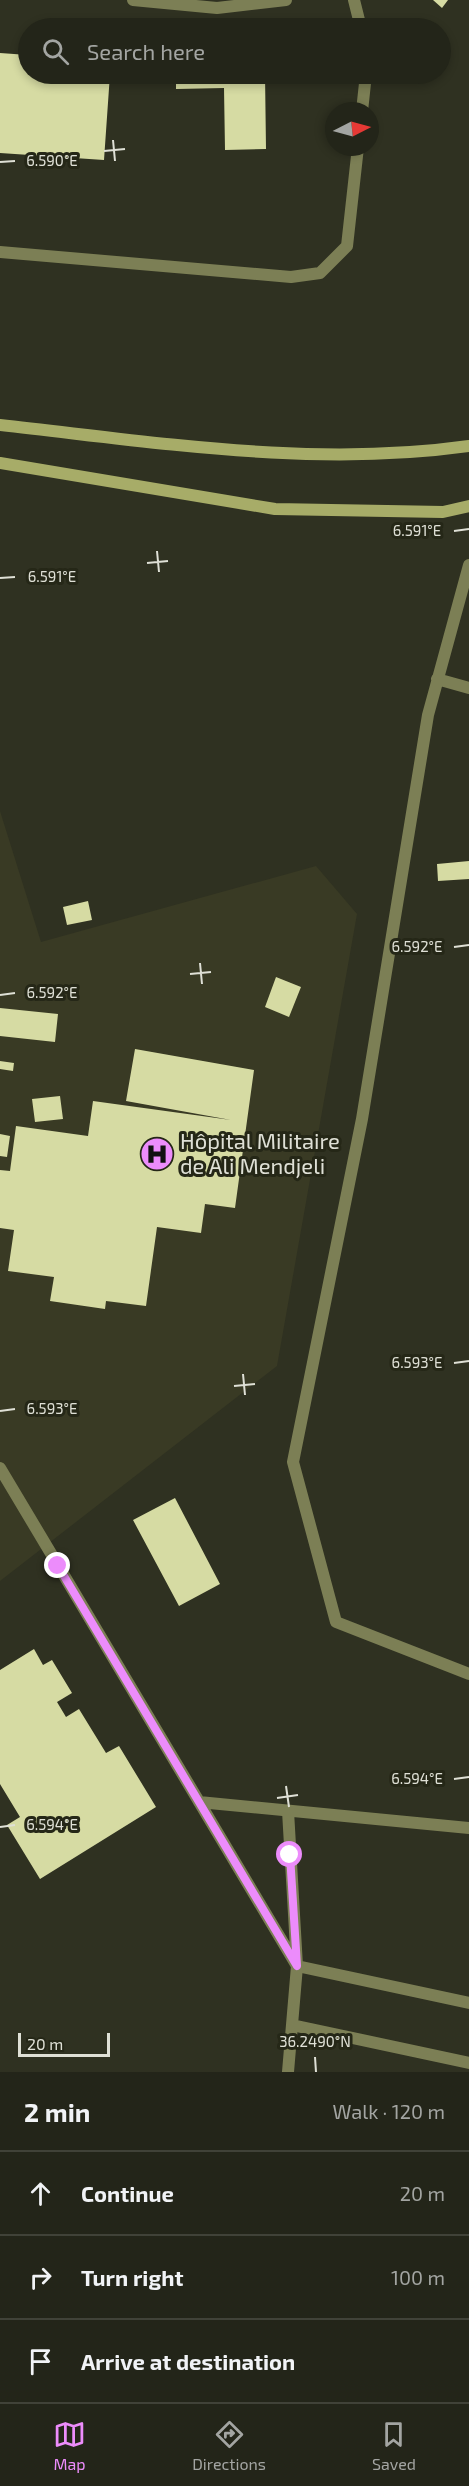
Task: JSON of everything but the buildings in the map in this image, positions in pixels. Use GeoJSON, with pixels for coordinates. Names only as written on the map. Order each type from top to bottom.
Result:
{"type":"FeatureCollection","features":[{"type":"Feature","properties":{"kind":"main road"},"geometry":{"type":"LineString","coordinates":[[0,425],[256,453],[362,455],[428,452],[469,446]]}},
{"type":"Feature","properties":{"kind":"main road"},"geometry":{"type":"LineString","coordinates":[[0,463],[275,509],[443,512],[469,506]]}},
{"type":"Feature","properties":{"kind":"lane"},"geometry":{"type":"LineString","coordinates":[[133,0],[217,8],[286,0]]}},
{"type":"Feature","properties":{"kind":"lane"},"geometry":{"type":"LineString","coordinates":[[354,0],[358,18]]}},
{"type":"Feature","properties":{"kind":"lane"},"geometry":{"type":"LineString","coordinates":[[363,102],[365,84]]}},
{"type":"Feature","properties":{"kind":"lane"},"geometry":{"type":"LineString","coordinates":[[0,252],[291,277],[320,273],[347,246],[357,156]]}},
{"type":"Feature","properties":{"kind":"lane"},"geometry":{"type":"LineString","coordinates":[[469,565],[428,715],[362,1119],[293,1462],[336,1622],[469,1674]]}},
{"type":"Feature","properties":{"kind":"lane"},"geometry":{"type":"LineString","coordinates":[[437,679],[469,688]]}},
{"type":"Feature","properties":{"kind":"lane"},"geometry":{"type":"LineString","coordinates":[[0,1468],[297,1966],[469,2003]]}},
{"type":"Feature","properties":{"kind":"lane"},"geometry":{"type":"LineString","coordinates":[[199,1802],[469,1828]]}},
{"type":"Feature","properties":{"kind":"lane"},"geometry":{"type":"LineString","coordinates":[[288,1810],[297,1966],[288,2072]]}},
{"type":"Feature","properties":{"kind":"lane"},"geometry":{"type":"LineString","coordinates":[[292,2025],[469,2063]]}},
{"type":"Feature","properties":{"kind":"shaded area","name":"Hôpital Militaire de Ali Mendjeli"},"geometry":{"type":"Polygon","coordinates":[[[0,811],[41,942],[316,866],[357,914],[277,1366],[0,1581],[0,811]]]}},
{"type":"Feature","properties":{"kind":"place","name":"Hôpital Militaire de Ali Mendjeli"},"geometry":{"type":"Point","coordinates":[157,1154]}},
{"type":"Feature","properties":{"kind":"route"},"geometry":{"type":"LineString","coordinates":[[58,1566],[297,1966],[290,1855]]}}]}
